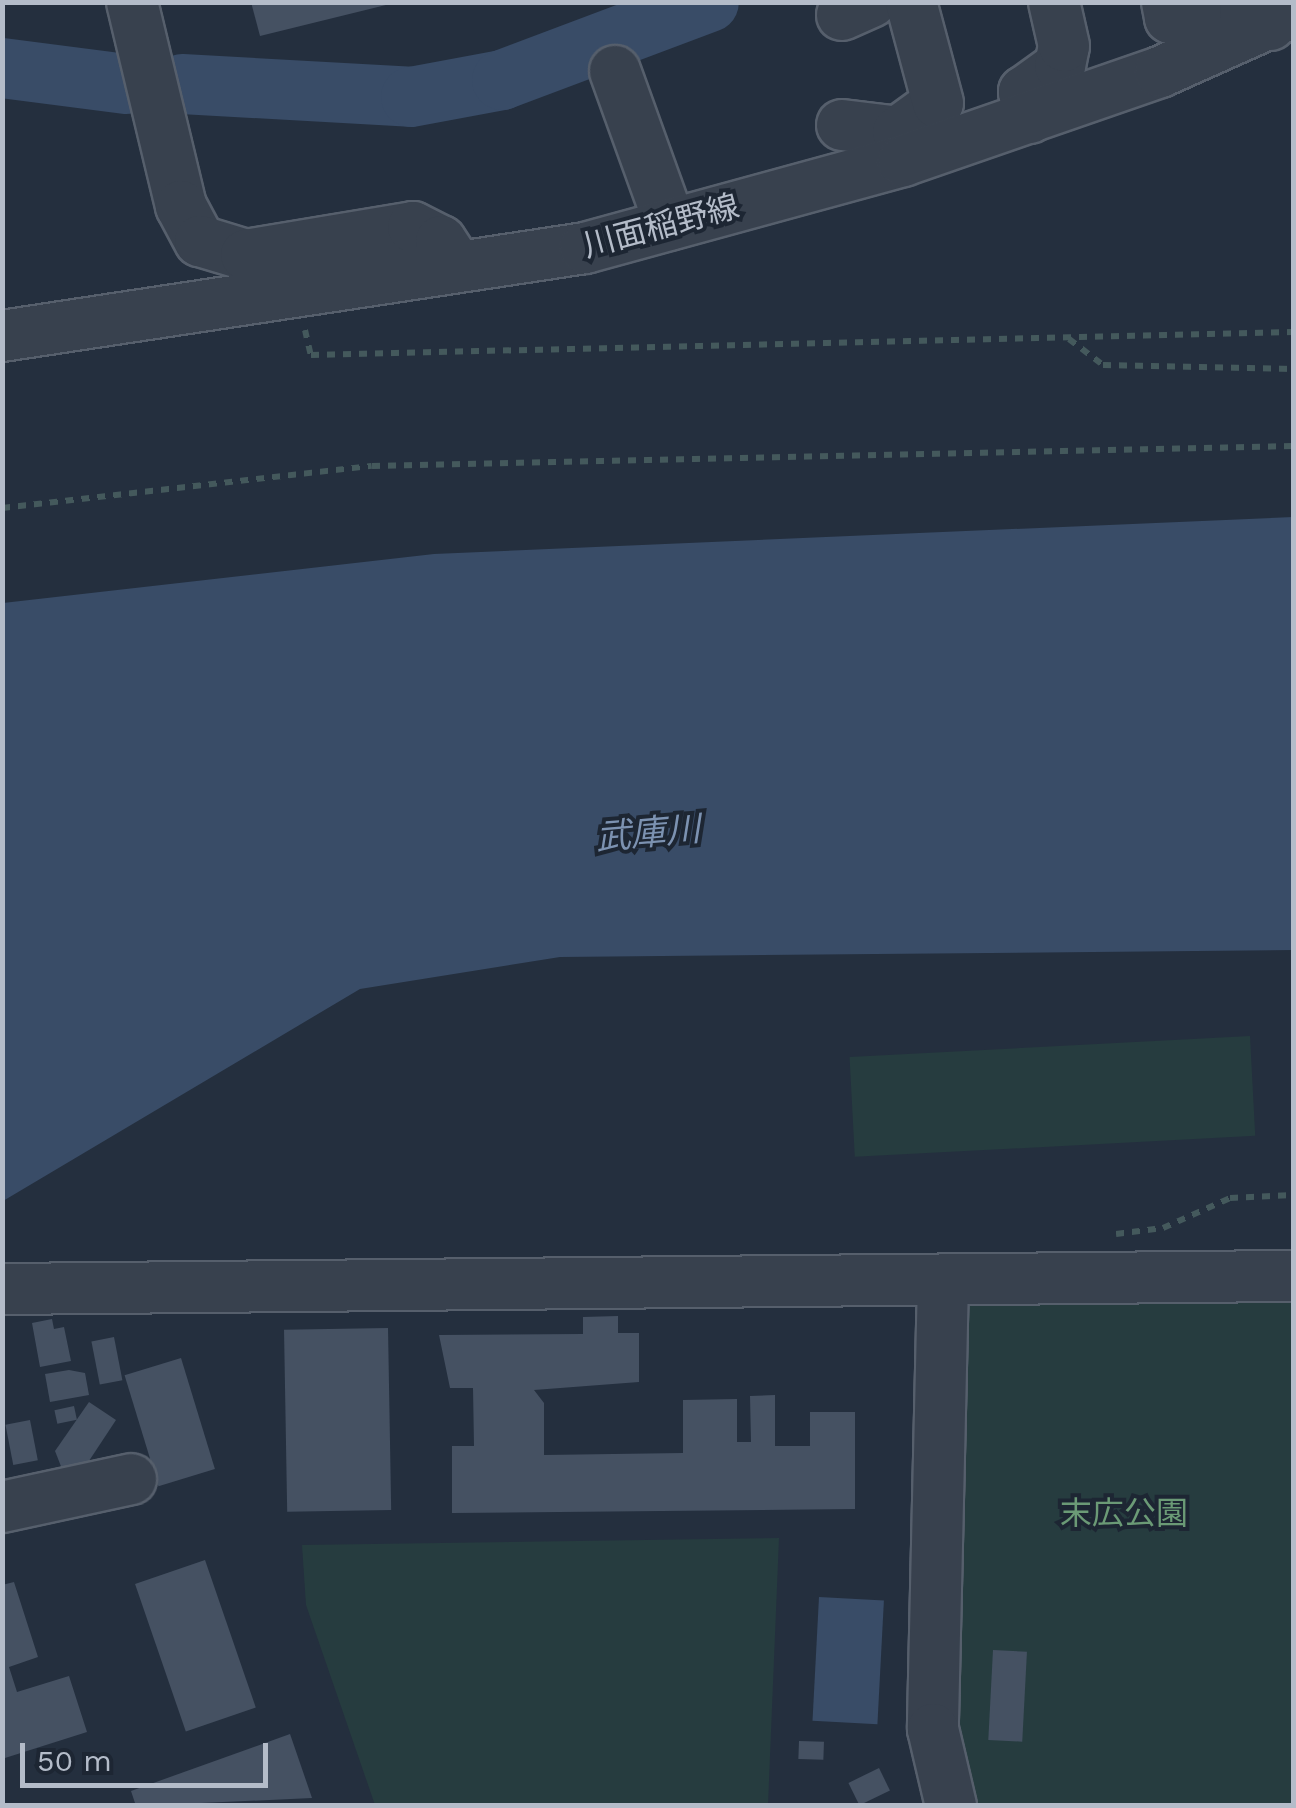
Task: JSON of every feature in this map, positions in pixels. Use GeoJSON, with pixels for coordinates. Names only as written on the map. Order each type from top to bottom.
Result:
{"type":"FeatureCollection","features":[{"type":"Feature","properties":{"kind":"street"},"geometry":{"type":"LineString","coordinates":[[132,2],[181,206],[200,241],[246,255],[413,227],[441,241],[457,266]]}},
{"type":"Feature","properties":{"kind":"street"},"geometry":{"type":"LineString","coordinates":[[842,125],[901,147],[938,104],[911,2]]}},
{"type":"Feature","properties":{"kind":"street"},"geometry":{"type":"LineString","coordinates":[[1030,118],[1024,92],[1060,66],[1064,46],[1054,2]]}},
{"type":"Feature","properties":{"kind":"street"},"geometry":{"type":"LineString","coordinates":[[1167,2],[1170,18],[1245,10],[1282,18]]}},
{"type":"Feature","properties":{"kind":"street","name":"川面稲野線"},"geometry":{"type":"LineString","coordinates":[[2,336],[585,248],[670,224],[901,147],[1030,118],[1282,18]]}},
{"type":"Feature","properties":{"kind":"street"},"geometry":{"type":"LineString","coordinates":[[614,71],[670,224]]}},
{"type":"Feature","properties":{"kind":"street"},"geometry":{"type":"LineString","coordinates":[[2,1289],[1294,1276]]}},
{"type":"Feature","properties":{"kind":"street"},"geometry":{"type":"LineString","coordinates":[[942,1280],[933,1728],[951,1806]]}},
{"type":"Feature","properties":{"kind":"street"},"geometry":{"type":"LineString","coordinates":[[2,1507],[131,1479]]}},
{"type":"Feature","properties":{"kind":"path"},"geometry":{"type":"LineString","coordinates":[[302,317],[312,355],[1294,332]]}},
{"type":"Feature","properties":{"kind":"path"},"geometry":{"type":"LineString","coordinates":[[1067,338],[1102,365],[1294,368]]}},
{"type":"Feature","properties":{"kind":"path"},"geometry":{"type":"LineString","coordinates":[[2,508],[372,466],[1294,446]]}},
{"type":"Feature","properties":{"kind":"path"},"geometry":{"type":"LineString","coordinates":[[1107,1235],[1162,1228],[1230,1198],[1294,1195]]}},
{"type":"Feature","properties":{"kind":"green space"},"geometry":{"type":"Polygon","coordinates":[[[1250,1036],[1255,1136],[855,1157],[850,1057],[1250,1036]]]}},
{"type":"Feature","properties":{"kind":"green space","name":"末広公園"},"geometry":{"type":"Polygon","coordinates":[[[1293,1295],[1293,1805],[965,1805],[953,1711],[955,1314],[968,1296],[1293,1295]]]}},
{"type":"Feature","properties":{"kind":"green space"},"geometry":{"type":"Polygon","coordinates":[[[779,1538],[768,1805],[375,1805],[306,1605],[302,1545],[779,1538]]]}},
{"type":"Feature","properties":{"kind":"water","name":"武庫川"},"geometry":{"type":"Polygon","coordinates":[[[1293,517],[1293,950],[560,957],[360,989],[3,1201],[3,603],[434,554],[1293,517]]]}},
{"type":"Feature","properties":{"kind":"water"},"geometry":{"type":"Polygon","coordinates":[[[819,1597],[884,1600],[877,1724],[813,1721],[819,1597]]]}},
{"type":"Feature","properties":{"kind":"building"},"geometry":{"type":"Polygon","coordinates":[[[251,2],[390,2],[390,4],[260,36],[251,2]]]}},
{"type":"Feature","properties":{"kind":"building"},"geometry":{"type":"Polygon","coordinates":[[[618,1316],[618,1333],[639,1333],[639,1382],[534,1390],[544,1403],[544,1455],[683,1453],[683,1400],[737,1399],[737,1442],[751,1442],[750,1396],[775,1395],[775,1446],[810,1446],[810,1412],[855,1412],[855,1509],[452,1513],[452,1446],[474,1446],[473,1388],[450,1388],[439,1335],[583,1334],[583,1317],[618,1316]]]}},
{"type":"Feature","properties":{"kind":"building"},"geometry":{"type":"Polygon","coordinates":[[[52,1319],[54,1329],[64,1327],[71,1361],[40,1367],[32,1323],[52,1319]]]}},
{"type":"Feature","properties":{"kind":"building"},"geometry":{"type":"Polygon","coordinates":[[[388,1328],[391,1510],[287,1512],[284,1330],[388,1328]]]}},
{"type":"Feature","properties":{"kind":"building"},"geometry":{"type":"Polygon","coordinates":[[[114,1337],[122,1380],[100,1385],[91,1341],[114,1337]]]}},
{"type":"Feature","properties":{"kind":"building"},"geometry":{"type":"Polygon","coordinates":[[[181,1358],[215,1469],[158,1486],[125,1375],[181,1358]]]}},
{"type":"Feature","properties":{"kind":"building"},"geometry":{"type":"Polygon","coordinates":[[[69,1370],[85,1373],[89,1395],[50,1402],[45,1374],[69,1370]]]}},
{"type":"Feature","properties":{"kind":"building"},"geometry":{"type":"Polygon","coordinates":[[[89,1402],[116,1420],[83,1470],[64,1474],[55,1451],[89,1402]]]}},
{"type":"Feature","properties":{"kind":"building"},"geometry":{"type":"Polygon","coordinates":[[[74,1406],[77,1420],[57,1424],[54,1410],[74,1406]]]}},
{"type":"Feature","properties":{"kind":"building"},"geometry":{"type":"Polygon","coordinates":[[[30,1420],[38,1460],[13,1465],[5,1425],[30,1420]]]}},
{"type":"Feature","properties":{"kind":"building"},"geometry":{"type":"Polygon","coordinates":[[[205,1560],[256,1708],[186,1732],[135,1584],[205,1560]]]}},
{"type":"Feature","properties":{"kind":"building"},"geometry":{"type":"Polygon","coordinates":[[[14,1582],[38,1657],[9,1667],[17,1692],[69,1676],[87,1732],[5,1758],[2,1585],[14,1582]]]}},
{"type":"Feature","properties":{"kind":"building"},"geometry":{"type":"Polygon","coordinates":[[[993,1650],[1027,1652],[1022,1742],[988,1740],[993,1650]]]}},
{"type":"Feature","properties":{"kind":"building"},"geometry":{"type":"Polygon","coordinates":[[[290,1734],[312,1798],[136,1806],[131,1791],[290,1734]]]}},
{"type":"Feature","properties":{"kind":"building"},"geometry":{"type":"Polygon","coordinates":[[[799,1741],[824,1742],[823,1760],[798,1759],[799,1741]]]}},
{"type":"Feature","properties":{"kind":"building"},"geometry":{"type":"Polygon","coordinates":[[[879,1768],[890,1790],[859,1805],[848,1783],[879,1768]]]}},
{"type":"Feature","properties":{"kind":"waterway"},"geometry":{"type":"LineString","coordinates":[[182,84],[411,97],[502,80],[709,2]]}},
{"type":"Feature","properties":{"kind":"waterway"},"geometry":{"type":"LineString","coordinates":[[2,68],[126,84]]}}]}
